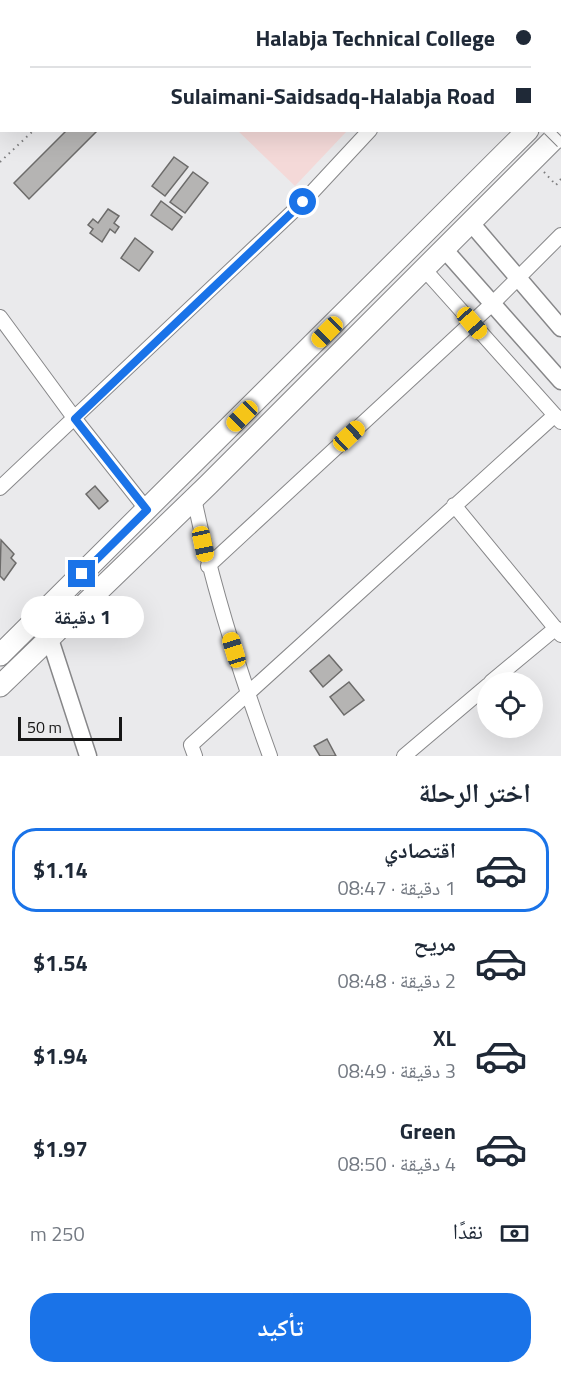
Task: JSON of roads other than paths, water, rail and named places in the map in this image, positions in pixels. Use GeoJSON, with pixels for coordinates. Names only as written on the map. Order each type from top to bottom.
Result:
{"type":"FeatureCollection","features":[{"type":"Feature","properties":{"kind":"highway"},"geometry":{"type":"LineString","coordinates":[[0,655],[526,132]]}},
{"type":"Feature","properties":{"kind":"highway"},"geometry":{"type":"LineString","coordinates":[[0,686],[201,491],[561,132]]}},
{"type":"Feature","properties":{"kind":"highway"},"geometry":{"type":"LineString","coordinates":[[191,466],[201,491]]}},
{"type":"Feature","properties":{"kind":"street"},"geometry":{"type":"LineString","coordinates":[[0,488],[303,202],[368,132]]}},
{"type":"Feature","properties":{"kind":"street"},"geometry":{"type":"LineString","coordinates":[[550,132],[561,143]]}},
{"type":"Feature","properties":{"kind":"street"},"geometry":{"type":"LineString","coordinates":[[471,223],[561,328]]}},
{"type":"Feature","properties":{"kind":"street"},"geometry":{"type":"LineString","coordinates":[[208,566],[472,323],[561,235]]}},
{"type":"Feature","properties":{"kind":"street"},"geometry":{"type":"LineString","coordinates":[[444,249],[561,381]]}},
{"type":"Feature","properties":{"kind":"street"},"geometry":{"type":"LineString","coordinates":[[195,756],[191,745],[247,692],[454,505],[558,418],[424,269]]}},
{"type":"Feature","properties":{"kind":"street"},"geometry":{"type":"LineString","coordinates":[[0,316],[75,419],[147,510]]}},
{"type":"Feature","properties":{"kind":"street"},"geometry":{"type":"LineString","coordinates":[[201,491],[208,566],[247,692],[270,756]]}},
{"type":"Feature","properties":{"kind":"street"},"geometry":{"type":"LineString","coordinates":[[454,505],[558,631],[504,672]]}},
{"type":"Feature","properties":{"kind":"street"},"geometry":{"type":"LineString","coordinates":[[50,636],[88,756]]}},
{"type":"Feature","properties":{"kind":"street"},"geometry":{"type":"LineString","coordinates":[[404,756],[477,695]]}}]}
